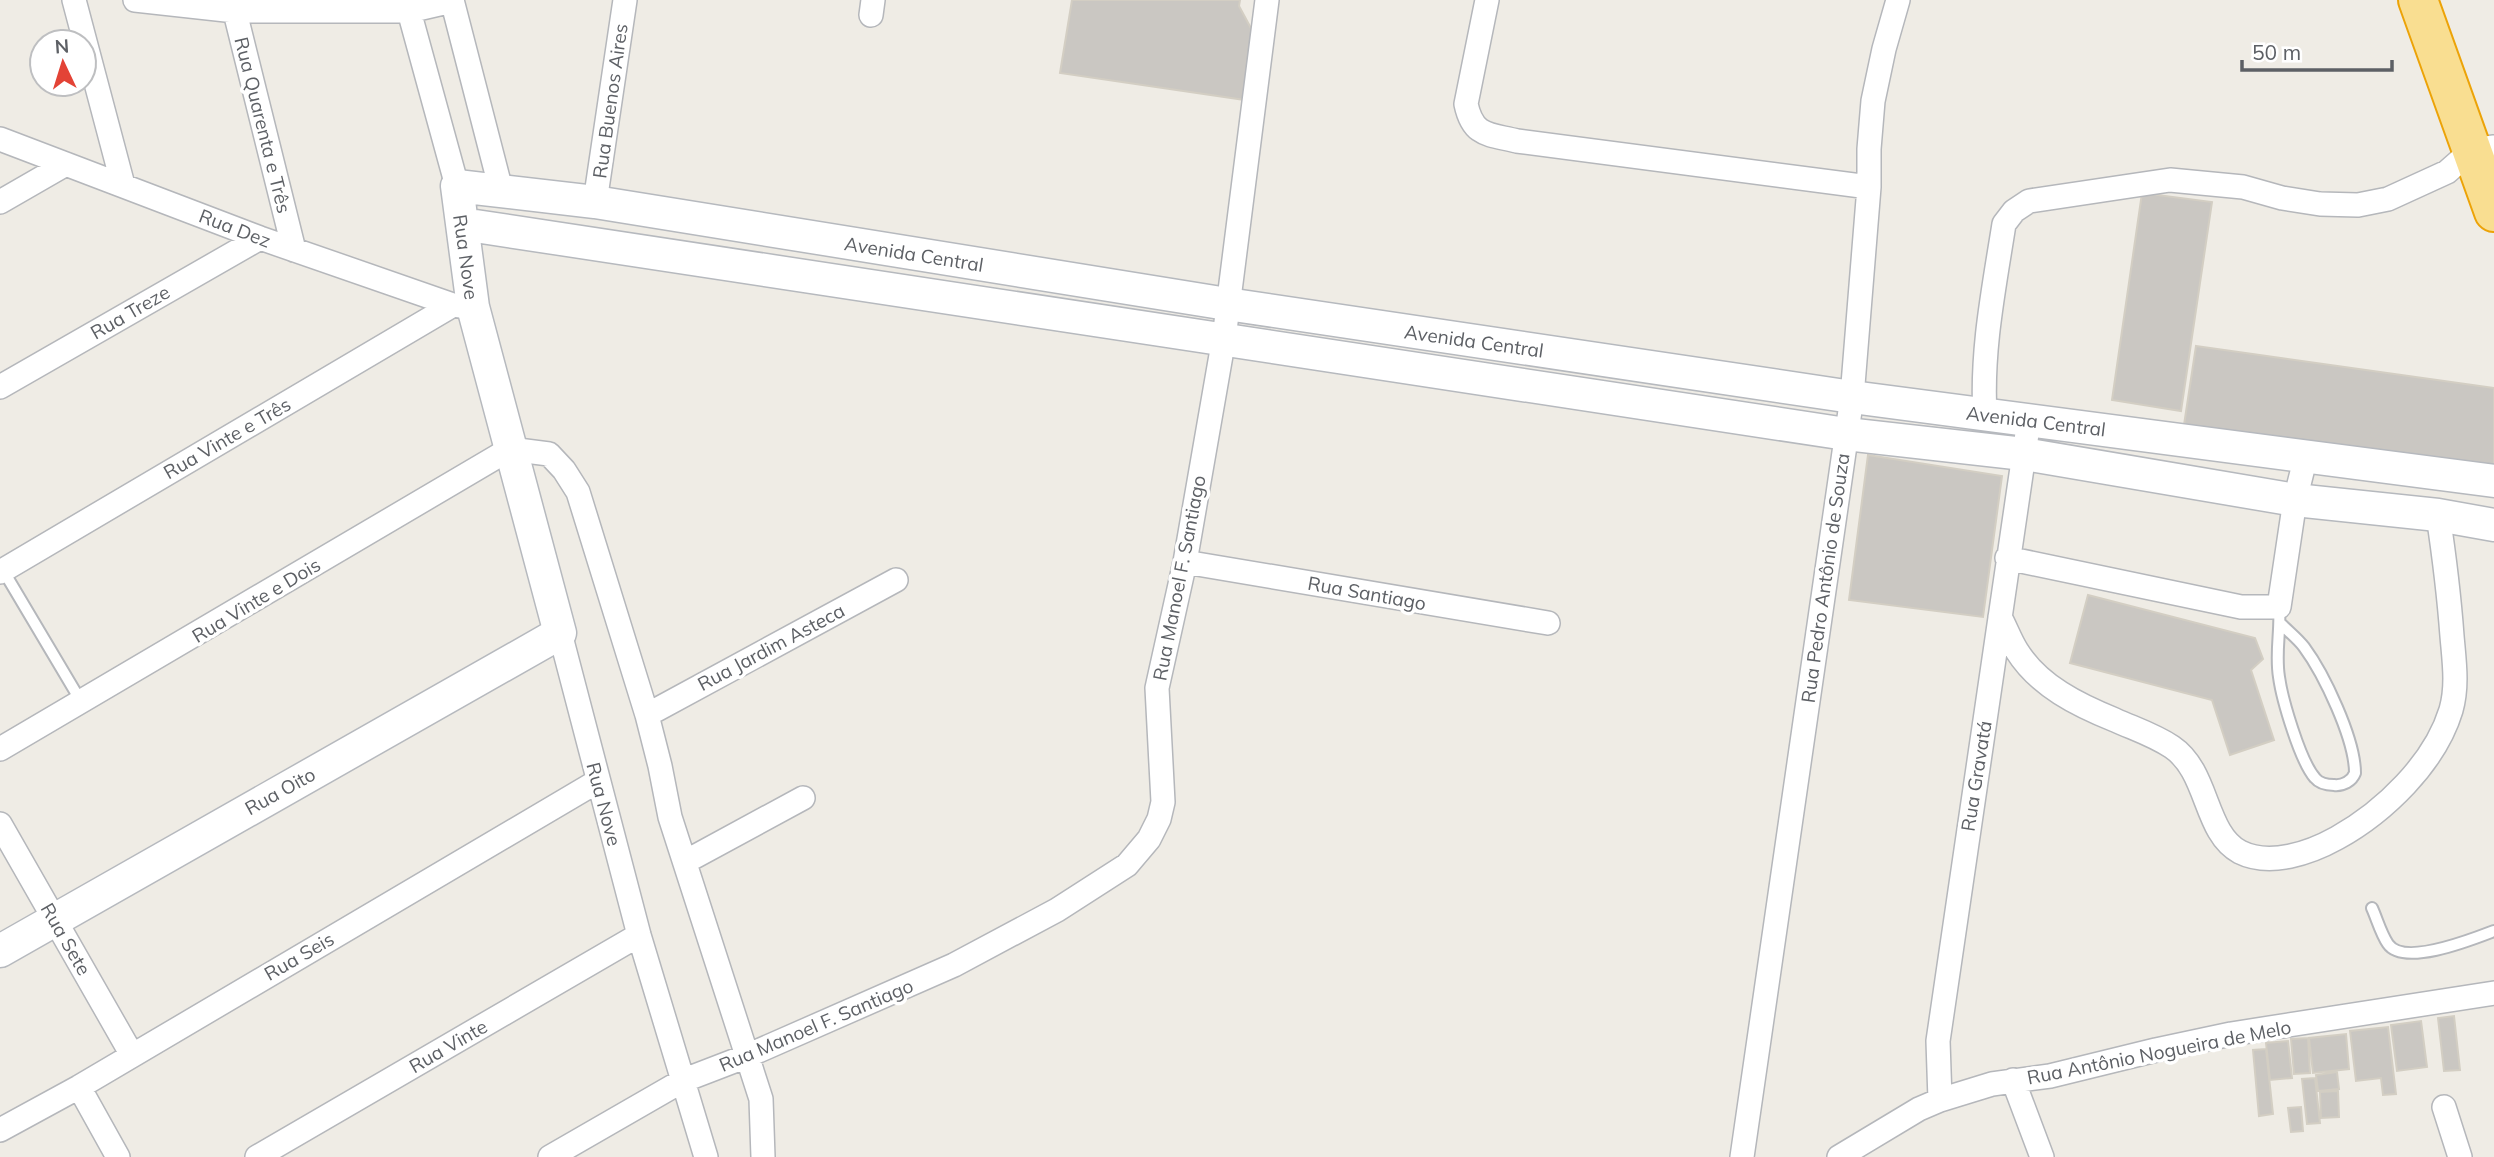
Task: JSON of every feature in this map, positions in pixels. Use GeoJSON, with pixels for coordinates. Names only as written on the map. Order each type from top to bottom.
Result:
{"type":"FeatureCollection","features":[{"type":"Feature","properties":{"kind":"highway"},"geometry":{"type":"LineString","coordinates":[[2418,0],[2483,148],[2494,212]]}},
{"type":"Feature","properties":{"kind":"street"},"geometry":{"type":"LineString","coordinates":[[74,0],[123,185]]}},
{"type":"Feature","properties":{"kind":"street"},"geometry":{"type":"LineString","coordinates":[[135,0],[233,5],[407,6],[452,1],[501,190]]}},
{"type":"Feature","properties":{"kind":"street","name":"Rua Buenos Aires"},"geometry":{"type":"LineString","coordinates":[[595,202],[625,0]]}},
{"type":"Feature","properties":{"kind":"street","name":"Rua Manoel F. Santiago"},"geometry":{"type":"LineString","coordinates":[[550,1157],[682,1081],[747,1056],[954,965],[1058,911],[1127,865],[1149,838],[1159,819],[1163,802],[1157,688],[1185,562],[1224,338],[1267,0]]}},
{"type":"Feature","properties":{"kind":"street"},"geometry":{"type":"LineString","coordinates":[[1487,0],[1466,104],[1469,120],[1481,132],[1517,141],[1869,187]]}},
{"type":"Feature","properties":{"kind":"street","name":"Rua Pedro Antônio de Souza"},"geometry":{"type":"LineString","coordinates":[[1742,1157],[1852,397],[1873,101],[1898,0]]}},
{"type":"Feature","properties":{"kind":"street","name":"Rua Quarenta e Três"},"geometry":{"type":"LineString","coordinates":[[233,5],[294,250]]}},
{"type":"Feature","properties":{"kind":"street"},"geometry":{"type":"LineString","coordinates":[[407,6],[457,186]]}},
{"type":"Feature","properties":{"kind":"street","name":"Rua Dez"},"geometry":{"type":"LineString","coordinates":[[0,139],[260,238],[463,306]]}},
{"type":"Feature","properties":{"kind":"street"},"geometry":{"type":"LineString","coordinates":[[1985,416],[1983,381],[1986,333],[2004,224],[2014,211],[2029,201],[2170,180],[2243,187],[2282,198],[2320,204],[2358,205],[2388,199],[2447,172],[2483,148]]}},
{"type":"Feature","properties":{"kind":"street"},"geometry":{"type":"LineString","coordinates":[[0,202],[66,164]]}},
{"type":"Feature","properties":{"kind":"street","name":"Avenida Central"},"geometry":{"type":"LineString","coordinates":[[457,186],[595,202],[1227,304],[1852,397],[2494,481]]}},
{"type":"Feature","properties":{"kind":"street","name":"Rua Nove"},"geometry":{"type":"LineString","coordinates":[[457,186],[462,224],[463,306],[510,449],[639,935],[706,1157]]}},
{"type":"Feature","properties":{"kind":"street","name":"Avenida Central"},"geometry":{"type":"LineString","coordinates":[[462,224],[1846,433],[2024,454],[2295,500],[2438,515],[2494,524]]}},
{"type":"Feature","properties":{"kind":"street","name":"Rua Treze"},"geometry":{"type":"LineString","coordinates":[[0,387],[260,238]]}},
{"type":"Feature","properties":{"kind":"street","name":"Rua Vinte e Três"},"geometry":{"type":"LineString","coordinates":[[1,571],[463,306]]}},
{"type":"Feature","properties":{"kind":"street","name":"Rua Gravatá"},"geometry":{"type":"LineString","coordinates":[[1940,1100],[1938,1041],[2029,420]]}},
{"type":"Feature","properties":{"kind":"street"},"geometry":{"type":"LineString","coordinates":[[510,449],[550,454],[578,492],[647,715],[670,817],[761,1099],[763,1157]]}},
{"type":"Feature","properties":{"kind":"street","name":"Rua Vinte e Dois"},"geometry":{"type":"LineString","coordinates":[[0,749],[510,449]]}},
{"type":"Feature","properties":{"kind":"street"},"geometry":{"type":"LineString","coordinates":[[2007,558],[2280,616],[2295,500],[2306,456]]}},
{"type":"Feature","properties":{"kind":"street"},"geometry":{"type":"LineString","coordinates":[[2000,617],[2017,652],[2059,694],[2157,737],[2182,754],[2196,773],[2224,839],[2241,852],[2263,857],[2288,857],[2322,846],[2361,825],[2392,799],[2437,741],[2451,710],[2455,680],[2445,558],[2438,515]]}},
{"type":"Feature","properties":{"kind":"street","name":"Rua Santiago"},"geometry":{"type":"LineString","coordinates":[[1185,562],[1549,623]]}},
{"type":"Feature","properties":{"kind":"street","name":"Rua Jardim Asteca"},"geometry":{"type":"LineString","coordinates":[[647,715],[895,580]]}},
{"type":"Feature","properties":{"kind":"street","name":"Rua Oito"},"geometry":{"type":"LineString","coordinates":[[0,951],[560,633]]}},
{"type":"Feature","properties":{"kind":"street","name":"Rua Seis"},"geometry":{"type":"LineString","coordinates":[[0,1130],[79,1087],[598,780]]}},
{"type":"Feature","properties":{"kind":"street"},"geometry":{"type":"LineString","coordinates":[[685,862],[803,798]]}},
{"type":"Feature","properties":{"kind":"street","name":"Rua Sete"},"geometry":{"type":"LineString","coordinates":[[0,824],[132,1055]]}},
{"type":"Feature","properties":{"kind":"street","name":"Rua Vinte"},"geometry":{"type":"LineString","coordinates":[[257,1157],[639,935]]}},
{"type":"Feature","properties":{"kind":"street","name":"Rua Antônio Nogueira de Melo"},"geometry":{"type":"LineString","coordinates":[[1843,1156],[1919,1109],[1992,1084],[2050,1076],[2231,1034],[2494,993]]}},
{"type":"Feature","properties":{"kind":"street"},"geometry":{"type":"LineString","coordinates":[[2013,1080],[2042,1157]]}},
{"type":"Feature","properties":{"kind":"street"},"geometry":{"type":"LineString","coordinates":[[79,1087],[118,1157]]}},
{"type":"Feature","properties":{"kind":"street"},"geometry":{"type":"LineString","coordinates":[[2444,1107],[2460,1157]]}},
{"type":"Feature","properties":{"kind":"lane"},"geometry":{"type":"LineString","coordinates":[[1,571],[82,703]]}},
{"type":"Feature","properties":{"kind":"lane"},"geometry":{"type":"LineString","coordinates":[[2280,616],[2312,659],[2350,740],[2355,772],[2349,781],[2338,786],[2316,780],[2299,746],[2279,679],[2276,646],[2280,616]]}},
{"type":"Feature","properties":{"kind":"lane"},"geometry":{"type":"LineString","coordinates":[[2372,908],[2388,945],[2398,952],[2416,953],[2445,947],[2494,930]]}},
{"type":"Feature","properties":{"kind":"building"},"geometry":{"type":"Polygon","coordinates":[[[1072,0],[1240,0],[1239,6],[1260,45],[1252,101],[1060,73],[1072,0]]]}},
{"type":"Feature","properties":{"kind":"building"},"geometry":{"type":"Polygon","coordinates":[[[2142,193],[2212,202],[2181,411],[2112,400],[2142,193]]]}},
{"type":"Feature","properties":{"kind":"building"},"geometry":{"type":"Polygon","coordinates":[[[2196,346],[2494,388],[2494,471],[2184,425],[2196,346]]]}},
{"type":"Feature","properties":{"kind":"building"},"geometry":{"type":"Polygon","coordinates":[[[1868,455],[2002,476],[1983,617],[1849,600],[1868,455]]]}},
{"type":"Feature","properties":{"kind":"building"},"geometry":{"type":"Polygon","coordinates":[[[2088,595],[2255,638],[2263,659],[2251,670],[2274,740],[2230,755],[2212,700],[2070,663],[2088,595]]]}},
{"type":"Feature","properties":{"kind":"building"},"geometry":{"type":"Polygon","coordinates":[[[2454,1016],[2460,1070],[2444,1071],[2438,1018],[2454,1016]]]}},
{"type":"Feature","properties":{"kind":"building"},"geometry":{"type":"Polygon","coordinates":[[[2421,1021],[2427,1067],[2397,1071],[2391,1025],[2421,1021]]]}},
{"type":"Feature","properties":{"kind":"building"},"geometry":{"type":"Polygon","coordinates":[[[2388,1027],[2396,1094],[2383,1095],[2381,1078],[2356,1081],[2350,1031],[2388,1027]]]}},
{"type":"Feature","properties":{"kind":"building"},"geometry":{"type":"Polygon","coordinates":[[[2346,1034],[2349,1069],[2313,1073],[2309,1038],[2346,1034]]]}},
{"type":"Feature","properties":{"kind":"building"},"geometry":{"type":"Polygon","coordinates":[[[2308,1038],[2310,1073],[2294,1074],[2291,1039],[2308,1038]]]}},
{"type":"Feature","properties":{"kind":"building"},"geometry":{"type":"Polygon","coordinates":[[[2288,1041],[2292,1078],[2270,1080],[2266,1043],[2288,1041]]]}},
{"type":"Feature","properties":{"kind":"building"},"geometry":{"type":"Polygon","coordinates":[[[2266,1049],[2273,1114],[2259,1116],[2253,1050],[2266,1049]]]}},
{"type":"Feature","properties":{"kind":"building"},"geometry":{"type":"Polygon","coordinates":[[[2337,1072],[2339,1089],[2318,1091],[2316,1075],[2337,1072]]]}},
{"type":"Feature","properties":{"kind":"building"},"geometry":{"type":"Polygon","coordinates":[[[2315,1078],[2320,1123],[2307,1124],[2302,1079],[2315,1078]]]}},
{"type":"Feature","properties":{"kind":"building"},"geometry":{"type":"Polygon","coordinates":[[[2338,1091],[2339,1117],[2321,1118],[2320,1092],[2338,1091]]]}},
{"type":"Feature","properties":{"kind":"building"},"geometry":{"type":"Polygon","coordinates":[[[2301,1107],[2303,1131],[2291,1132],[2288,1108],[2301,1107]]]}}]}
